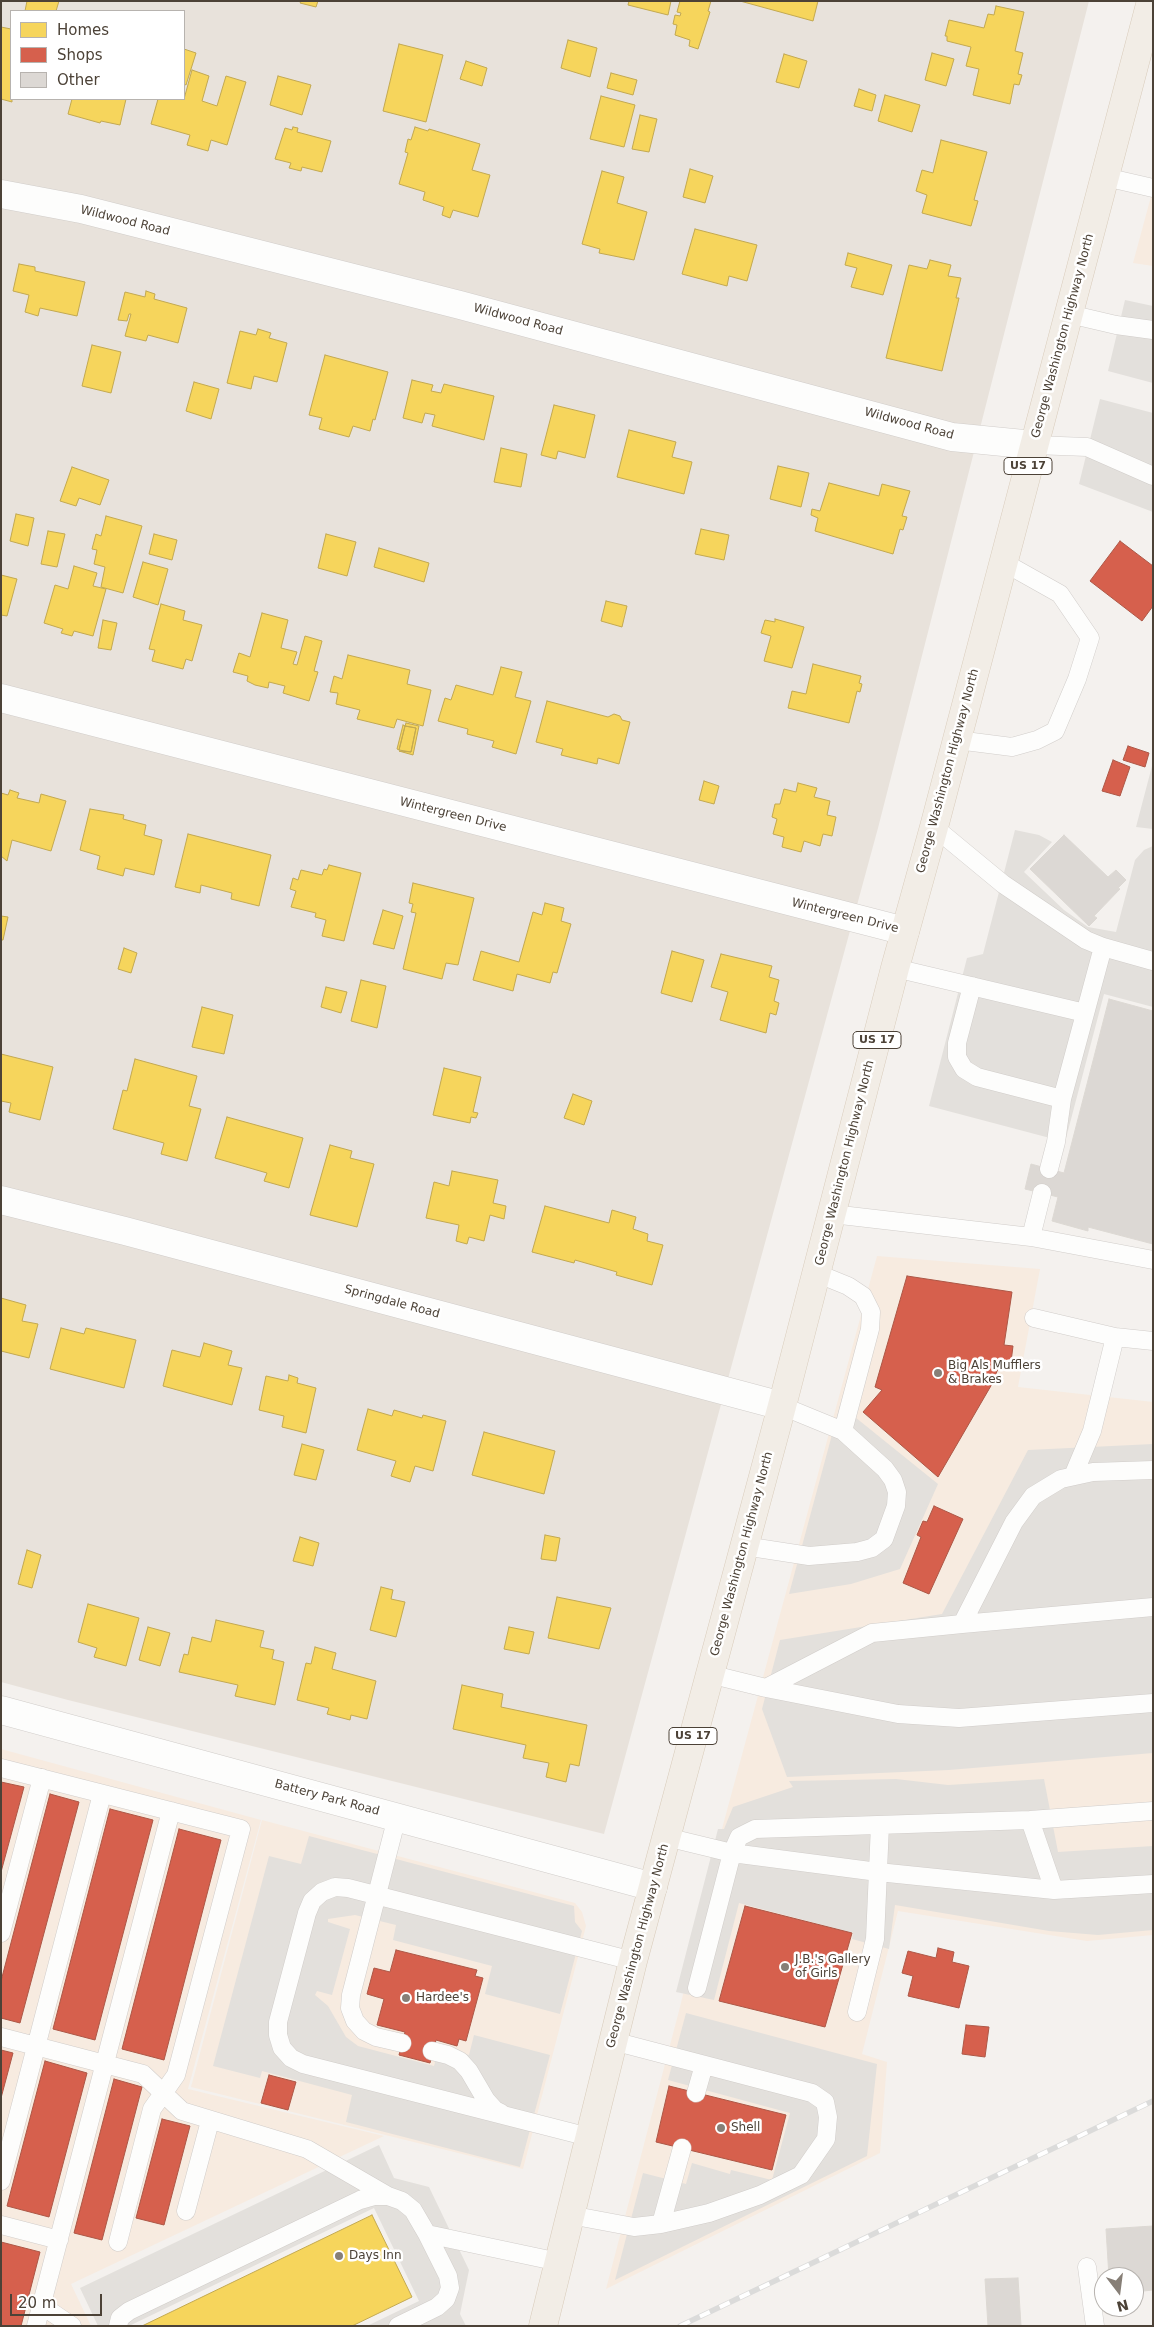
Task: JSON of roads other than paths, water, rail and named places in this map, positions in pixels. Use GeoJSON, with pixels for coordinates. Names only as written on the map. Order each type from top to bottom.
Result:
{"type":"FeatureCollection","features":[{"type":"Feature","properties":{"kind":"main road","name":"George Washington Highway North"},"geometry":{"type":"LineString","coordinates":[[544,2326],[633,1961],[782,1406],[895,968],[1152,2]]}},
{"type":"Feature","properties":{"kind":"street","name":"Wildwood Road"},"geometry":{"type":"LineString","coordinates":[[1,194],[82,209],[460,305],[952,437],[1034,445]]}},
{"type":"Feature","properties":{"kind":"street","name":"Wintergreen Drive"},"geometry":{"type":"LineString","coordinates":[[1,698],[905,931]]}},
{"type":"Feature","properties":{"kind":"street","name":"Springdale Road"},"geometry":{"type":"LineString","coordinates":[[1,1200],[125,1231],[782,1406]]}},
{"type":"Feature","properties":{"kind":"street","name":"Battery Park Road"},"geometry":{"type":"LineString","coordinates":[[1,1710],[653,1887]]}},
{"type":"Feature","properties":{"kind":"lane"},"geometry":{"type":"LineString","coordinates":[[1105,177],[1153,188]]}},
{"type":"Feature","properties":{"kind":"lane"},"geometry":{"type":"LineString","coordinates":[[1069,314],[1116,325],[1153,330]]}},
{"type":"Feature","properties":{"kind":"lane"},"geometry":{"type":"LineString","coordinates":[[1034,445],[1087,447],[1153,476]]}},
{"type":"Feature","properties":{"kind":"lane"},"geometry":{"type":"LineString","coordinates":[[957,740],[1012,747],[1037,740],[1055,731],[1077,679],[1090,638],[1060,594],[1003,562]]}},
{"type":"Feature","properties":{"kind":"lane"},"geometry":{"type":"LineString","coordinates":[[934,827],[1002,884],[1086,940],[1103,948],[1153,961]]}},
{"type":"Feature","properties":{"kind":"lane"},"geometry":{"type":"LineString","coordinates":[[1048,1169],[1056,1142],[1062,1099],[1103,948]]}},
{"type":"Feature","properties":{"kind":"lane"},"geometry":{"type":"LineString","coordinates":[[895,968],[1085,1013]]}},
{"type":"Feature","properties":{"kind":"lane"},"geometry":{"type":"LineString","coordinates":[[972,986],[957,1043],[957,1057],[964,1069],[977,1076],[1062,1099]]}},
{"type":"Feature","properties":{"kind":"lane"},"geometry":{"type":"LineString","coordinates":[[1030,1237],[1042,1193]]}},
{"type":"Feature","properties":{"kind":"lane"},"geometry":{"type":"LineString","coordinates":[[832,1214],[1030,1237],[1153,1260]]}},
{"type":"Feature","properties":{"kind":"lane"},"geometry":{"type":"LineString","coordinates":[[816,1273],[848,1286],[863,1296],[871,1312],[870,1329],[843,1431]]}},
{"type":"Feature","properties":{"kind":"lane"},"geometry":{"type":"LineString","coordinates":[[1034,1318],[1115,1337],[1153,1341]]}},
{"type":"Feature","properties":{"kind":"lane"},"geometry":{"type":"LineString","coordinates":[[1073,1476],[1092,1431],[1115,1337]]}},
{"type":"Feature","properties":{"kind":"lane"},"geometry":{"type":"LineString","coordinates":[[744,1546],[809,1556],[857,1552],[872,1548],[884,1539],[896,1506],[897,1492],[893,1480],[885,1469],[843,1431],[782,1406]]}},
{"type":"Feature","properties":{"kind":"lane"},"geometry":{"type":"LineString","coordinates":[[962,1624],[1014,1522],[1033,1496],[1061,1479],[1073,1476],[1093,1472],[1153,1470]]}},
{"type":"Feature","properties":{"kind":"lane"},"geometry":{"type":"LineString","coordinates":[[766,1688],[872,1634],[1153,1607]]}},
{"type":"Feature","properties":{"kind":"lane"},"geometry":{"type":"LineString","coordinates":[[709,1674],[766,1688],[898,1714],[959,1718],[1153,1703]]}},
{"type":"Feature","properties":{"kind":"lane"},"geometry":{"type":"LineString","coordinates":[[1,1768],[241,1829],[176,2075],[152,2109],[118,2242]]}},
{"type":"Feature","properties":{"kind":"lane"},"geometry":{"type":"LineString","coordinates":[[1,1933],[42,1778]]}},
{"type":"Feature","properties":{"kind":"lane"},"geometry":{"type":"LineString","coordinates":[[1,2181],[102,1794]]}},
{"type":"Feature","properties":{"kind":"lane"},"geometry":{"type":"LineString","coordinates":[[36,2326],[171,1811]]}},
{"type":"Feature","properties":{"kind":"lane"},"geometry":{"type":"LineString","coordinates":[[697,1988],[732,1853],[739,1837],[755,1829],[1030,1820],[1153,1811]]}},
{"type":"Feature","properties":{"kind":"lane"},"geometry":{"type":"LineString","coordinates":[[397,1817],[351,1995],[350,2008],[354,2021],[364,2031],[402,2044]]}},
{"type":"Feature","properties":{"kind":"lane"},"geometry":{"type":"LineString","coordinates":[[1030,1820],[1054,1890]]}},
{"type":"Feature","properties":{"kind":"lane"},"geometry":{"type":"LineString","coordinates":[[857,2012],[875,1939],[880,1825]]}},
{"type":"Feature","properties":{"kind":"lane"},"geometry":{"type":"LineString","coordinates":[[666,1837],[732,1853],[878,1872],[1054,1890],[1153,1884]]}},
{"type":"Feature","properties":{"kind":"lane"},"geometry":{"type":"LineString","coordinates":[[589,2136],[303,2064],[291,2058],[282,2048],[278,2035],[278,2022],[306,1913],[312,1901],[322,1892],[335,1887],[377,1895],[633,1961]]}},
{"type":"Feature","properties":{"kind":"lane"},"geometry":{"type":"LineString","coordinates":[[1,2037],[143,2074],[182,2111],[307,2149],[388,2196],[402,2201],[413,2210],[427,2234],[448,2276],[450,2288],[446,2299],[437,2307],[398,2326]]}},
{"type":"Feature","properties":{"kind":"lane"},"geometry":{"type":"LineString","coordinates":[[570,2215],[634,2227],[661,2224],[709,2213],[760,2195],[801,2175],[826,2139],[828,2118],[825,2102],[812,2093],[614,2041]]}},
{"type":"Feature","properties":{"kind":"lane"},"geometry":{"type":"LineString","coordinates":[[432,2051],[448,2055],[460,2061],[469,2071],[486,2100],[495,2110],[507,2116]]}},
{"type":"Feature","properties":{"kind":"lane"},"geometry":{"type":"LineString","coordinates":[[696,2093],[704,2065]]}},
{"type":"Feature","properties":{"kind":"lane"},"geometry":{"type":"LineString","coordinates":[[186,2211],[210,2121]]}},
{"type":"Feature","properties":{"kind":"lane"},"geometry":{"type":"LineString","coordinates":[[661,2224],[682,2148]]}},
{"type":"Feature","properties":{"kind":"lane"},"geometry":{"type":"LineString","coordinates":[[118,2326],[120,2318],[129,2311],[360,2200],[374,2196],[388,2196]]}},
{"type":"Feature","properties":{"kind":"lane"},"geometry":{"type":"LineString","coordinates":[[1,2225],[59,2240]]}},
{"type":"Feature","properties":{"kind":"lane"},"geometry":{"type":"LineString","coordinates":[[427,2234],[559,2262]]}},
{"type":"Feature","properties":{"kind":"lane"},"geometry":{"type":"LineString","coordinates":[[1087,2267],[1096,2326]]}},
{"type":"Feature","properties":{"kind":"lane"},"geometry":{"type":"LineString","coordinates":[[42,2305],[72,2326]]}},
{"type":"Feature","properties":{"kind":"railway"},"geometry":{"type":"LineString","coordinates":[[680,2326],[1153,2101]]}},
{"type":"Feature","properties":{"kind":"place","name":"Big Als Mufflers & Brakes"},"geometry":{"type":"Point","coordinates":[938,1373]}},
{"type":"Feature","properties":{"kind":"place","name":"J.B.'s Gallery of Girls"},"geometry":{"type":"Point","coordinates":[785,1967]}},
{"type":"Feature","properties":{"kind":"place","name":"Hardee's"},"geometry":{"type":"Point","coordinates":[406,1998]}},
{"type":"Feature","properties":{"kind":"place","name":"Shell"},"geometry":{"type":"Point","coordinates":[721,2128]}},
{"type":"Feature","properties":{"kind":"place","name":"Days Inn"},"geometry":{"type":"Point","coordinates":[339,2256]}}]}
